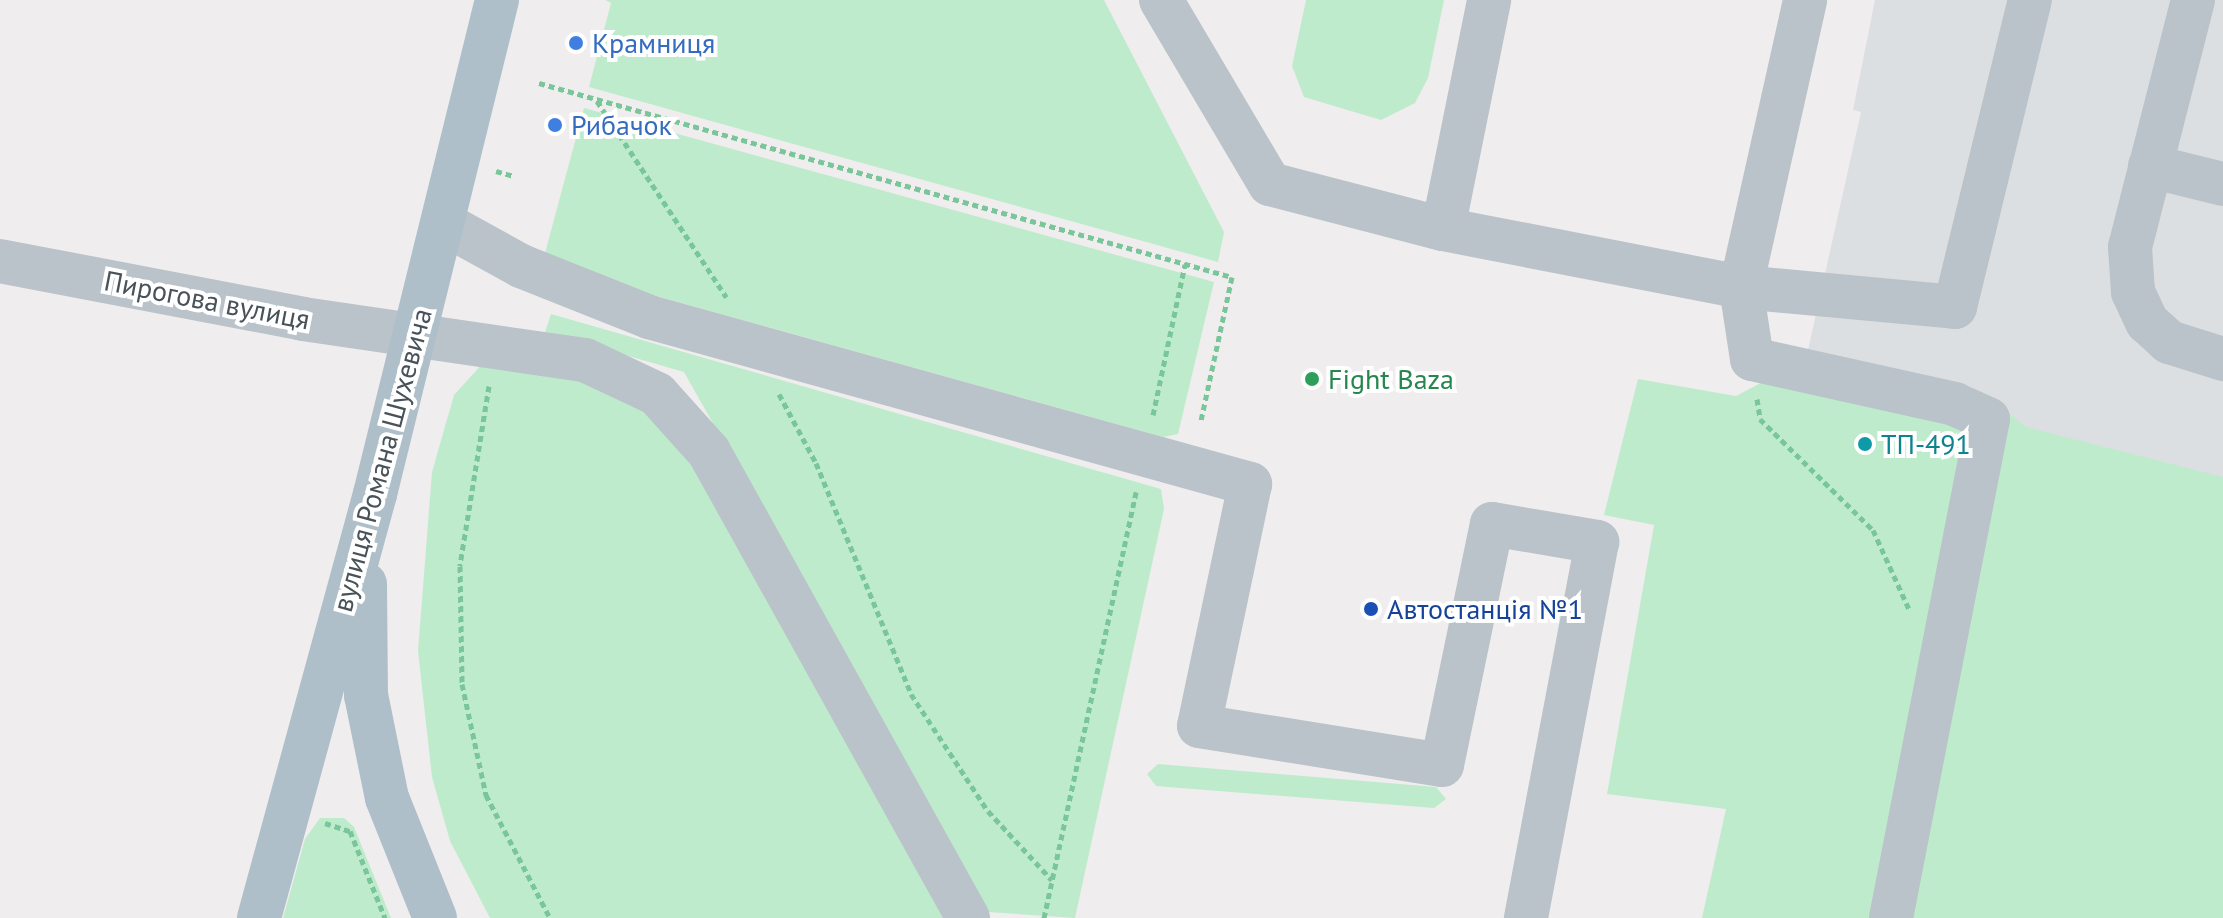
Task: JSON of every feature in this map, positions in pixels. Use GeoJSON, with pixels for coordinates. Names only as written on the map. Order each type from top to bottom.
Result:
{"type":"FeatureCollection","features":[{"type":"Feature","properties":{"kind":"main road","name":"вулиця Романа Шухевича"},"geometry":{"type":"LineString","coordinates":[[259,918],[375,494],[497,0]]}},
{"type":"Feature","properties":{"kind":"main road"},"geometry":{"type":"LineString","coordinates":[[375,494],[365,571],[366,695],[387,798],[435,918]]}},
{"type":"Feature","properties":{"kind":"street"},"geometry":{"type":"LineString","coordinates":[[1161,0],[1270,184],[1443,229],[1741,287],[1955,307],[2030,0]]}},
{"type":"Feature","properties":{"kind":"street"},"geometry":{"type":"LineString","coordinates":[[1443,229],[1489,0]]}},
{"type":"Feature","properties":{"kind":"street"},"geometry":{"type":"LineString","coordinates":[[1805,0],[1741,287],[1752,359],[1955,404],[1988,419],[1891,918]]}},
{"type":"Feature","properties":{"kind":"street"},"geometry":{"type":"LineString","coordinates":[[2193,0],[2130,247],[2133,292],[2147,322],[2169,342],[2223,359]]}},
{"type":"Feature","properties":{"kind":"street"},"geometry":{"type":"LineString","coordinates":[[2150,166],[2223,184]]}},
{"type":"Feature","properties":{"kind":"street"},"geometry":{"type":"LineString","coordinates":[[443,223],[521,266],[649,317],[1250,484],[1199,726],[1442,765],[1492,524],[1597,542],[1526,918]]}},
{"type":"Feature","properties":{"kind":"street","name":"Пирогова вулиця"},"geometry":{"type":"LineString","coordinates":[[0,261],[415,336],[585,360],[625,374],[698,435],[968,918]]}},
{"type":"Feature","properties":{"kind":"path"},"geometry":{"type":"LineString","coordinates":[[539,83],[1232,277],[1201,420]]}},
{"type":"Feature","properties":{"kind":"path"},"geometry":{"type":"LineString","coordinates":[[596,99],[733,308]]}},
{"type":"Feature","properties":{"kind":"path"},"geometry":{"type":"LineString","coordinates":[[1149,433],[1185,264]]}},
{"type":"Feature","properties":{"kind":"path"},"geometry":{"type":"LineString","coordinates":[[498,346],[464,518],[462,684],[486,795],[550,918]]}},
{"type":"Feature","properties":{"kind":"path"},"geometry":{"type":"LineString","coordinates":[[1752,359],[1760,419],[1873,530],[1911,615]]}},
{"type":"Feature","properties":{"kind":"path"},"geometry":{"type":"LineString","coordinates":[[776,388],[816,463],[911,694],[988,811],[1052,880]]}},
{"type":"Feature","properties":{"kind":"path"},"geometry":{"type":"LineString","coordinates":[[1044,918],[1139,479]]}},
{"type":"Feature","properties":{"kind":"path"},"geometry":{"type":"LineString","coordinates":[[357,842],[385,918]]}},
{"type":"Feature","properties":{"kind":"shaded area"},"geometry":{"type":"Polygon","coordinates":[[[1875,0],[2223,0],[2223,918],[1806,359],[1861,112],[1853,110],[1875,0]]]}},
{"type":"Feature","properties":{"kind":"green space"},"geometry":{"type":"Polygon","coordinates":[[[605,0],[1104,0],[1224,232],[1218,262],[589,87],[611,3],[605,0]]]}},
{"type":"Feature","properties":{"kind":"green space"},"geometry":{"type":"Polygon","coordinates":[[[1306,0],[1444,0],[1428,78],[1415,103],[1381,120],[1304,97],[1292,66],[1306,0]]]}},
{"type":"Feature","properties":{"kind":"green space"},"geometry":{"type":"Polygon","coordinates":[[[584,108],[1214,282],[1178,434],[1163,437],[617,285],[545,253],[584,108]]]}},
{"type":"Feature","properties":{"kind":"green space"},"geometry":{"type":"Polygon","coordinates":[[[551,314],[1161,489],[1164,509],[1075,918],[988,912],[684,372],[545,332],[551,314]]]}},
{"type":"Feature","properties":{"kind":"green space"},"geometry":{"type":"Polygon","coordinates":[[[1806,359],[1988,396],[2026,427],[2223,477],[2223,918],[1702,918],[1726,809],[1607,794],[1654,525],[1604,515],[1638,379],[1736,396],[1806,359]]]}},
{"type":"Feature","properties":{"kind":"green space"},"geometry":{"type":"Polygon","coordinates":[[[483,363],[598,377],[679,435],[943,918],[490,918],[450,841],[432,777],[418,651],[432,472],[454,395],[483,363]]]}},
{"type":"Feature","properties":{"kind":"green space"},"geometry":{"type":"Polygon","coordinates":[[[1158,764],[1436,787],[1446,799],[1434,808],[1156,786],[1147,774],[1158,764]]]}},
{"type":"Feature","properties":{"kind":"green space"},"geometry":{"type":"Polygon","coordinates":[[[320,818],[344,818],[354,827],[391,918],[283,918],[305,839],[320,818]]]}},
{"type":"Feature","properties":{"kind":"place","name":"Крамниця"},"geometry":{"type":"Point","coordinates":[576,43]}},
{"type":"Feature","properties":{"kind":"place","name":"Рибачок"},"geometry":{"type":"Point","coordinates":[555,125]}},
{"type":"Feature","properties":{"kind":"place","name":"Fight Baza"},"geometry":{"type":"Point","coordinates":[1312,379]}},
{"type":"Feature","properties":{"kind":"place","name":"ТП-491"},"geometry":{"type":"Point","coordinates":[1865,444]}},
{"type":"Feature","properties":{"kind":"place","name":"Автостанція №1"},"geometry":{"type":"Point","coordinates":[1371,609]}}]}
